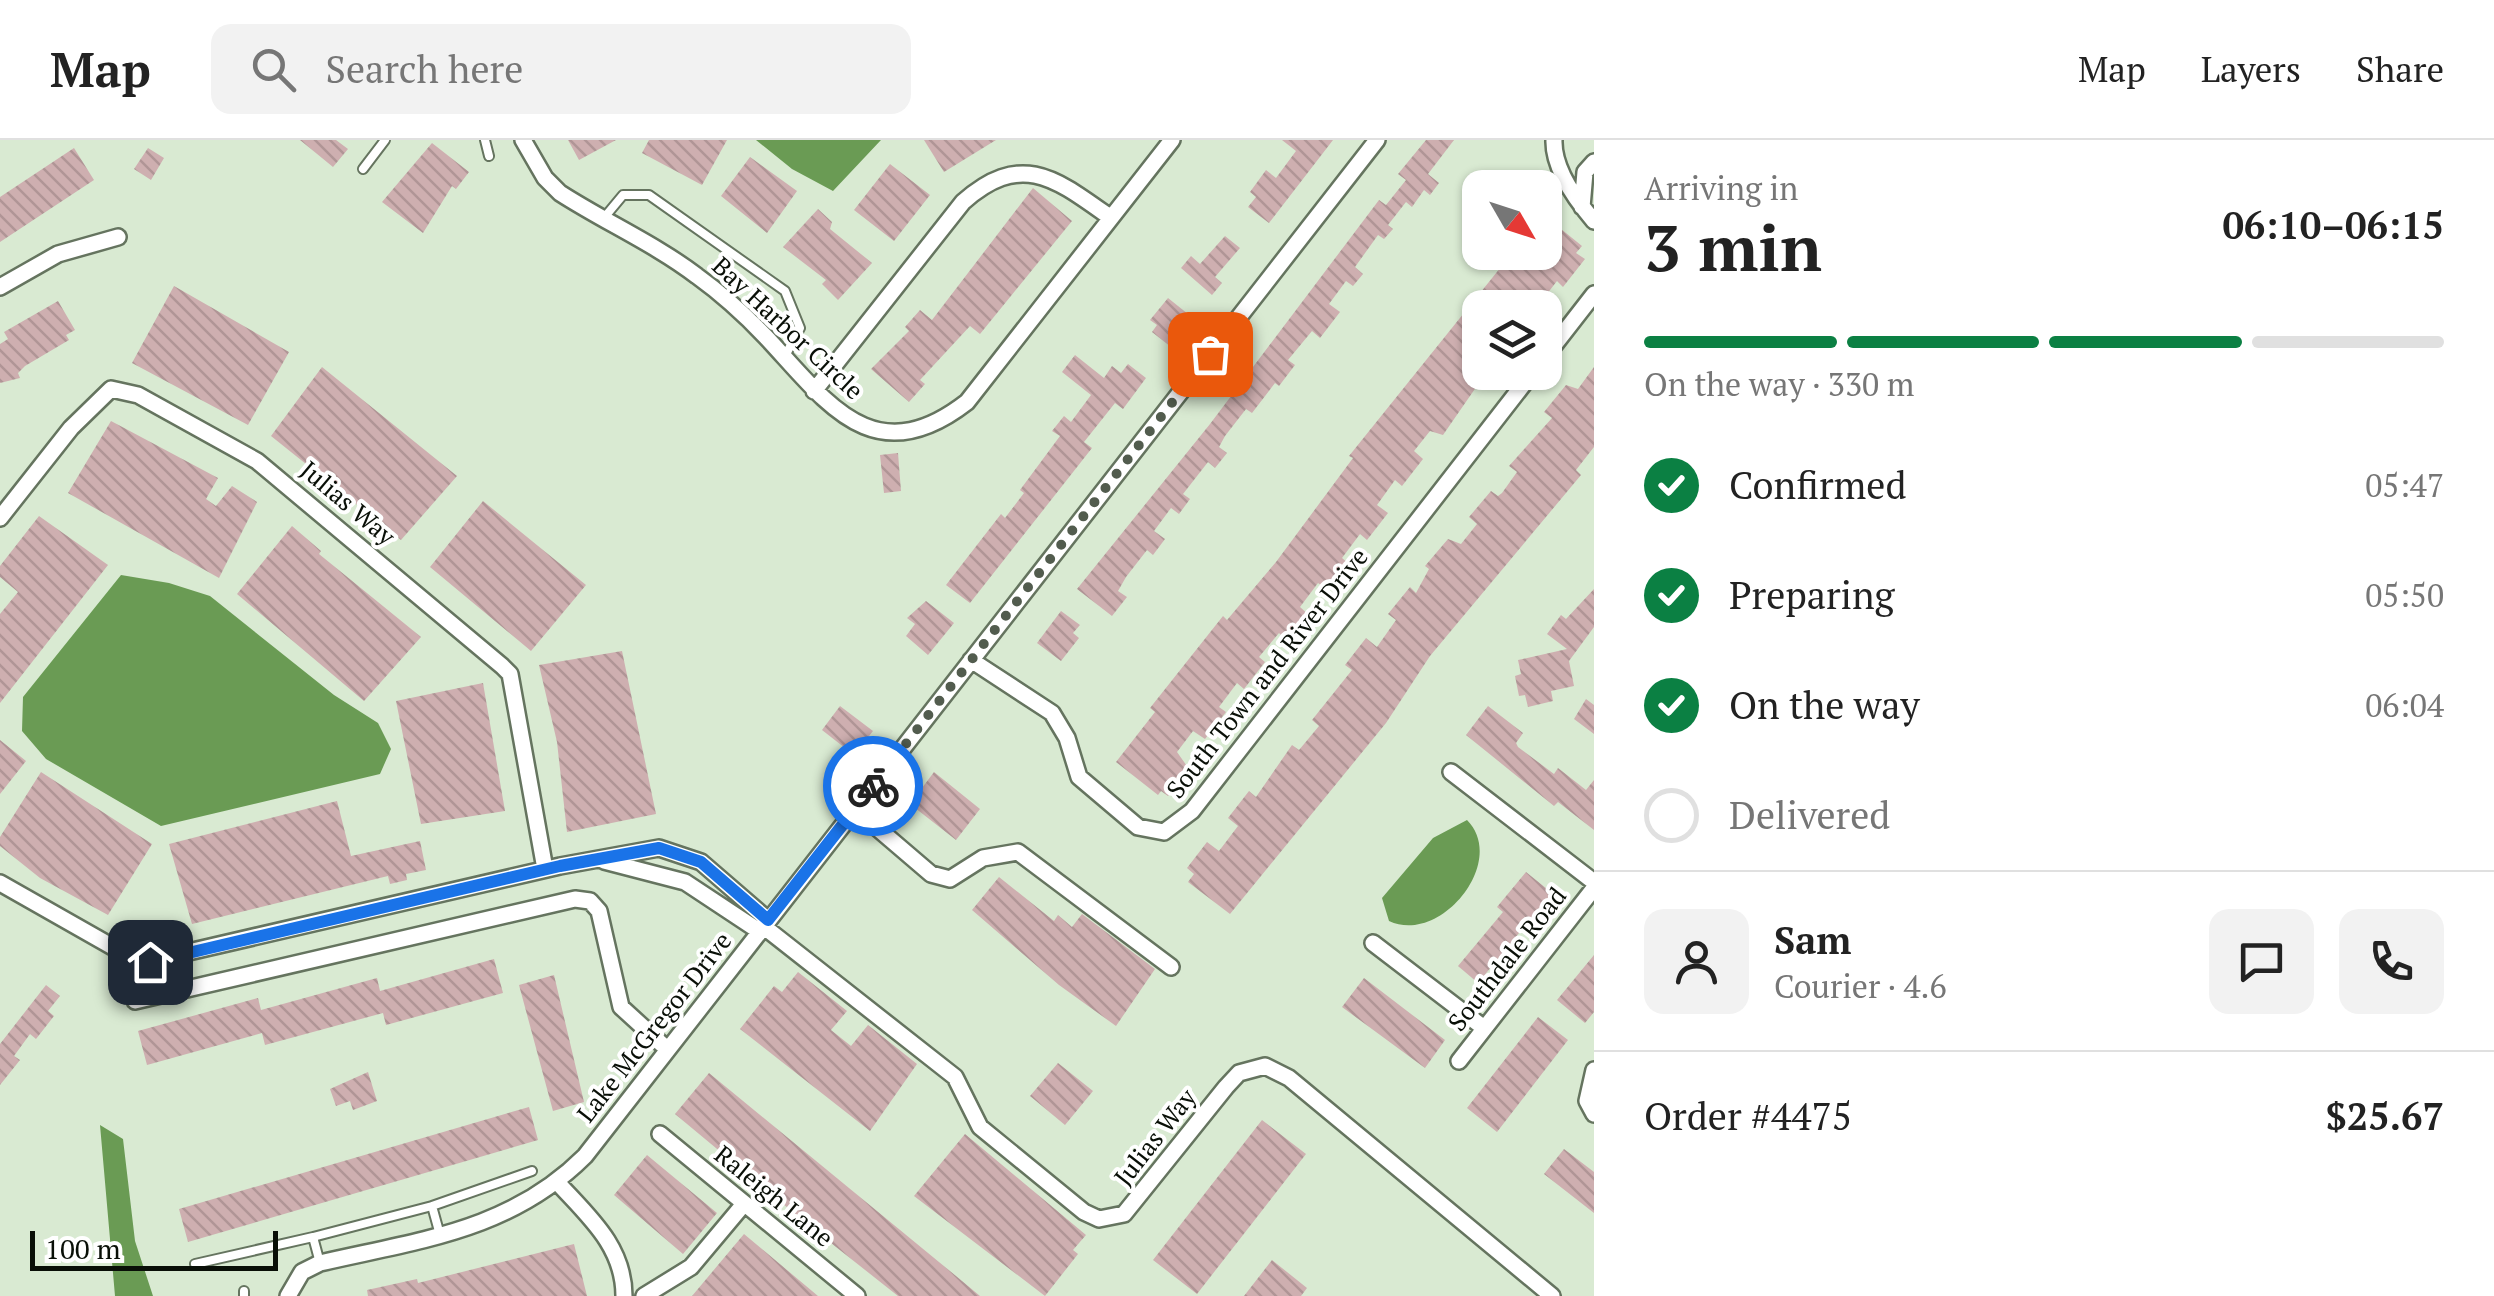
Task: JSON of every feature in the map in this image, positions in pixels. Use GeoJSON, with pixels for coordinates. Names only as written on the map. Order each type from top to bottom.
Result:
{"type":"FeatureCollection","features":[{"type":"Feature","properties":{"kind":"street","name":"Bay Harbor Circle"},"geometry":{"type":"LineString","coordinates":[[523,140],[545,178],[603,219],[696,275],[748,319],[842,417],[870,428],[911,429],[950,415],[981,385],[1172,140]]}},
{"type":"Feature","properties":{"kind":"street","name":"Lake McGregor Drive"},"geometry":{"type":"LineString","coordinates":[[320,1263],[440,1235],[508,1214],[556,1182],[598,1140],[1377,140]]}},
{"type":"Feature","properties":{"kind":"street"},"geometry":{"type":"LineString","coordinates":[[1554,140],[1554,152],[1582,207],[1594,221]]}},
{"type":"Feature","properties":{"kind":"street"},"geometry":{"type":"LineString","coordinates":[[1582,207],[1586,172],[1594,162]]}},
{"type":"Feature","properties":{"kind":"street"},"geometry":{"type":"LineString","coordinates":[[814,391],[962,202],[982,185],[1005,174],[1058,180],[1111,218]]}},
{"type":"Feature","properties":{"kind":"street"},"geometry":{"type":"LineString","coordinates":[[0,287],[58,254],[118,237]]}},
{"type":"Feature","properties":{"kind":"street"},"geometry":{"type":"LineString","coordinates":[[1562,335],[1594,294]]}},
{"type":"Feature","properties":{"kind":"street","name":"Julias Way"},"geometry":{"type":"LineString","coordinates":[[0,518],[71,428],[111,389],[138,395],[257,461],[510,674],[545,869]]}},
{"type":"Feature","properties":{"kind":"street","name":"South Town and River Drive"},"geometry":{"type":"LineString","coordinates":[[971,660],[1052,713],[1067,738],[1079,776],[1101,796],[1145,830],[1173,828],[1192,811],[1519,390]]}},
{"type":"Feature","properties":{"kind":"street"},"geometry":{"type":"LineString","coordinates":[[1451,772],[1594,885]]}},
{"type":"Feature","properties":{"kind":"street"},"geometry":{"type":"LineString","coordinates":[[855,809],[931,874],[950,879],[983,858],[1018,852],[1171,967]]}},
{"type":"Feature","properties":{"kind":"street","name":"Julias Way"},"geometry":{"type":"LineString","coordinates":[[0,883],[141,964],[545,869],[659,848],[685,854],[716,872],[764,926]]}},
{"type":"Feature","properties":{"kind":"street","name":"Julias Way"},"geometry":{"type":"LineString","coordinates":[[595,860],[685,882],[764,926],[954,1077],[980,1126],[1084,1212],[1099,1219],[1124,1214],[1226,1087],[1252,1066],[1265,1066],[1289,1078],[1552,1296]]}},
{"type":"Feature","properties":{"kind":"street","name":"Southdale Road"},"geometry":{"type":"LineString","coordinates":[[1459,1061],[1594,885]]}},
{"type":"Feature","properties":{"kind":"street"},"geometry":{"type":"LineString","coordinates":[[135,1001],[576,899],[590,901],[598,911],[620,1008],[667,1049]]}},
{"type":"Feature","properties":{"kind":"street"},"geometry":{"type":"LineString","coordinates":[[1373,942],[1484,1028]]}},
{"type":"Feature","properties":{"kind":"street"},"geometry":{"type":"LineString","coordinates":[[1594,1070],[1587,1102],[1594,1114]]}},
{"type":"Feature","properties":{"kind":"street","name":"Raleigh Lane"},"geometry":{"type":"LineString","coordinates":[[660,1134],[857,1296]]}},
{"type":"Feature","properties":{"kind":"street"},"geometry":{"type":"LineString","coordinates":[[556,1182],[614,1249],[624,1276],[624,1296]]}},
{"type":"Feature","properties":{"kind":"street"},"geometry":{"type":"LineString","coordinates":[[644,1296],[691,1266],[743,1206]]}},
{"type":"Feature","properties":{"kind":"street"},"geometry":{"type":"LineString","coordinates":[[288,1296],[302,1272],[320,1263]]}},
{"type":"Feature","properties":{"kind":"lane"},"geometry":{"type":"LineString","coordinates":[[363,169],[385,140]]}},
{"type":"Feature","properties":{"kind":"lane"},"geometry":{"type":"LineString","coordinates":[[484,140],[489,156]]}},
{"type":"Feature","properties":{"kind":"lane"},"geometry":{"type":"LineString","coordinates":[[603,219],[623,195],[649,195],[785,291],[800,328],[784,358]]}},
{"type":"Feature","properties":{"kind":"lane"},"geometry":{"type":"LineString","coordinates":[[195,1264],[432,1206],[532,1170]]}},
{"type":"Feature","properties":{"kind":"lane"},"geometry":{"type":"LineString","coordinates":[[432,1206],[440,1235]]}},
{"type":"Feature","properties":{"kind":"lane"},"geometry":{"type":"LineString","coordinates":[[313,1237],[320,1263]]}},
{"type":"Feature","properties":{"kind":"shaded area"},"geometry":{"type":"Polygon","coordinates":[[[756,140],[881,140],[833,191],[792,169],[756,140]]]}},
{"type":"Feature","properties":{"kind":"shaded area"},"geometry":{"type":"Polygon","coordinates":[[[121,575],[169,583],[210,596],[334,695],[378,723],[391,749],[380,774],[161,826],[46,759],[22,731],[23,697],[121,575]]]}},
{"type":"Feature","properties":{"kind":"shaded area"},"geometry":{"type":"Polygon","coordinates":[[[1467,820],[1478,837],[1479,856],[1463,895],[1429,921],[1409,925],[1389,921],[1382,898],[1433,838],[1467,820]]]}},
{"type":"Feature","properties":{"kind":"shaded area"},"geometry":{"type":"Polygon","coordinates":[[[100,1125],[123,1139],[135,1241],[153,1296],[115,1296],[100,1125]]]}},
{"type":"Feature","properties":{"kind":"building"},"geometry":{"type":"Polygon","coordinates":[[[300,140],[336,140],[348,149],[333,167],[300,140]]]}},
{"type":"Feature","properties":{"kind":"building"},"geometry":{"type":"Polygon","coordinates":[[[568,140],[616,140],[579,160],[568,140]]]}},
{"type":"Feature","properties":{"kind":"building"},"geometry":{"type":"Polygon","coordinates":[[[649,140],[727,140],[702,185],[642,153],[649,140]]]}},
{"type":"Feature","properties":{"kind":"building"},"geometry":{"type":"Polygon","coordinates":[[[924,140],[996,140],[944,172],[924,140]]]}},
{"type":"Feature","properties":{"kind":"building"},"geometry":{"type":"Polygon","coordinates":[[[1282,140],[1333,140],[1269,223],[1248,207],[1256,197],[1250,192],[1266,170],[1276,178],[1296,151],[1282,140]]]}},
{"type":"Feature","properties":{"kind":"building"},"geometry":{"type":"Polygon","coordinates":[[[1426,140],[1454,140],[1428,174],[1439,183],[1430,195],[1424,190],[1412,207],[1406,202],[1388,225],[1393,229],[1384,239],[1378,235],[1355,267],[1363,274],[1353,286],[1346,281],[1329,304],[1340,312],[1320,338],[1312,331],[1288,360],[1295,365],[1279,386],[1275,383],[1252,413],[1246,409],[1225,436],[1219,447],[1227,453],[1215,468],[1208,462],[1183,494],[1190,499],[1179,514],[1171,508],[1154,531],[1165,539],[1153,555],[1147,550],[1126,577],[1118,591],[1127,597],[1112,616],[1077,589],[1210,424],[1379,200],[1386,205],[1406,180],[1398,174],[1426,140]]]}},
{"type":"Feature","properties":{"kind":"building"},"geometry":{"type":"Polygon","coordinates":[[[432,143],[469,172],[456,189],[452,186],[423,233],[382,202],[432,143]]]}},
{"type":"Feature","properties":{"kind":"building"},"geometry":{"type":"Polygon","coordinates":[[[74,148],[94,180],[0,242],[0,197],[74,148]]]}},
{"type":"Feature","properties":{"kind":"building"},"geometry":{"type":"Polygon","coordinates":[[[148,148],[164,158],[151,180],[134,169],[148,148]]]}},
{"type":"Feature","properties":{"kind":"building"},"geometry":{"type":"Polygon","coordinates":[[[750,157],[797,191],[767,233],[721,196],[750,157]]]}},
{"type":"Feature","properties":{"kind":"building"},"geometry":{"type":"Polygon","coordinates":[[[890,164],[930,195],[894,241],[854,210],[890,164]]]}},
{"type":"Feature","properties":{"kind":"building"},"geometry":{"type":"Polygon","coordinates":[[[1033,188],[1072,221],[980,334],[970,326],[920,380],[925,384],[909,402],[871,369],[909,331],[905,327],[920,310],[932,320],[1033,188]]]}},
{"type":"Feature","properties":{"kind":"building"},"geometry":{"type":"Polygon","coordinates":[[[818,209],[832,222],[830,229],[872,263],[838,300],[822,284],[826,280],[783,247],[818,209]]]}},
{"type":"Feature","properties":{"kind":"building"},"geometry":{"type":"Polygon","coordinates":[[[1562,230],[1582,246],[1576,253],[1585,259],[1563,287],[1557,281],[1550,290],[1482,290],[1499,270],[1562,270],[1562,230]]]}},
{"type":"Feature","properties":{"kind":"building"},"geometry":{"type":"Polygon","coordinates":[[[1225,236],[1240,248],[1215,277],[1222,283],[1212,295],[1181,268],[1191,256],[1200,264],[1225,236]]]}},
{"type":"Feature","properties":{"kind":"building"},"geometry":{"type":"Polygon","coordinates":[[[174,286],[289,352],[248,425],[132,363],[174,286]]]}},
{"type":"Feature","properties":{"kind":"building"},"geometry":{"type":"Polygon","coordinates":[[[1168,298],[1193,318],[1171,347],[1152,332],[1157,325],[1150,320],[1168,298]]]}},
{"type":"Feature","properties":{"kind":"building"},"geometry":{"type":"Polygon","coordinates":[[[58,301],[75,330],[66,335],[69,340],[25,366],[18,373],[20,378],[0,383],[0,344],[8,339],[4,332],[58,301]]]}},
{"type":"Feature","properties":{"kind":"building"},"geometry":{"type":"Polygon","coordinates":[[[1462,315],[1462,390],[1474,390],[1443,435],[1430,431],[1414,451],[1423,459],[1402,486],[1395,480],[1377,505],[1388,513],[1367,540],[1360,534],[1342,558],[1348,563],[1328,590],[1318,583],[1300,607],[1309,615],[1287,641],[1279,633],[1259,657],[1265,662],[1244,689],[1237,683],[1219,707],[1226,712],[1205,739],[1193,731],[1177,752],[1189,769],[1168,796],[1161,791],[1158,795],[1116,762],[1155,712],[1150,708],[1223,616],[1227,620],[1276,562],[1353,458],[1349,456],[1462,315]]]}},
{"type":"Feature","properties":{"kind":"building"},"geometry":{"type":"Polygon","coordinates":[[[1075,355],[1104,378],[1112,366],[1121,373],[1128,364],[1146,378],[1123,409],[1115,403],[1084,442],[1092,448],[970,603],[946,585],[1001,514],[1005,518],[1024,493],[1020,490],[1060,436],[1052,431],[1064,416],[1071,422],[1091,395],[1062,372],[1075,355]]]}},
{"type":"Feature","properties":{"kind":"building"},"geometry":{"type":"Polygon","coordinates":[[[322,367],[457,476],[401,540],[271,436],[322,367]]]}},
{"type":"Feature","properties":{"kind":"building"},"geometry":{"type":"Polygon","coordinates":[[[1594,367],[1594,447],[1576,470],[1581,475],[1430,656],[1386,723],[1230,914],[1188,882],[1194,874],[1187,868],[1207,842],[1219,851],[1238,826],[1228,818],[1249,791],[1256,797],[1292,745],[1299,750],[1319,726],[1312,720],[1352,670],[1345,665],[1366,638],[1377,647],[1396,620],[1388,614],[1410,587],[1416,593],[1429,569],[1425,566],[1448,539],[1461,544],[1477,524],[1469,517],[1491,491],[1498,496],[1502,493],[1517,472],[1509,466],[1552,418],[1544,412],[1566,385],[1578,389],[1594,367]]]}},
{"type":"Feature","properties":{"kind":"building"},"geometry":{"type":"Polygon","coordinates":[[[111,421],[218,478],[206,499],[216,506],[232,486],[257,502],[219,578],[68,493],[111,421]]]}},
{"type":"Feature","properties":{"kind":"building"},"geometry":{"type":"Polygon","coordinates":[[[898,453],[901,491],[884,493],[880,455],[898,453]]]}},
{"type":"Feature","properties":{"kind":"building"},"geometry":{"type":"Polygon","coordinates":[[[483,501],[586,585],[531,651],[430,567],[483,501]]]}},
{"type":"Feature","properties":{"kind":"building"},"geometry":{"type":"Polygon","coordinates":[[[39,516],[108,565],[0,703],[0,614],[18,592],[0,577],[0,566],[39,516]]]}},
{"type":"Feature","properties":{"kind":"building"},"geometry":{"type":"Polygon","coordinates":[[[292,526],[321,551],[319,554],[421,637],[364,701],[237,594],[292,526]]]}},
{"type":"Feature","properties":{"kind":"building"},"geometry":{"type":"Polygon","coordinates":[[[1594,589],[1594,627],[1569,661],[1574,686],[1551,691],[1553,701],[1528,707],[1525,695],[1519,696],[1515,676],[1521,674],[1518,660],[1567,649],[1547,634],[1561,615],[1566,619],[1594,589]]]}},
{"type":"Feature","properties":{"kind":"building"},"geometry":{"type":"Polygon","coordinates":[[[926,601],[954,623],[928,655],[906,636],[915,624],[907,618],[926,601]]]}},
{"type":"Feature","properties":{"kind":"building"},"geometry":{"type":"Polygon","coordinates":[[[1061,611],[1080,625],[1073,633],[1079,638],[1061,661],[1037,643],[1061,611]]]}},
{"type":"Feature","properties":{"kind":"building"},"geometry":{"type":"Polygon","coordinates":[[[622,651],[656,814],[567,832],[557,742],[539,665],[622,651]]]}},
{"type":"Feature","properties":{"kind":"building"},"geometry":{"type":"Polygon","coordinates":[[[483,683],[505,811],[421,824],[396,701],[483,683]]]}},
{"type":"Feature","properties":{"kind":"building"},"geometry":{"type":"Polygon","coordinates":[[[1586,699],[1594,705],[1594,734],[1574,719],[1586,699]]]}},
{"type":"Feature","properties":{"kind":"building"},"geometry":{"type":"Polygon","coordinates":[[[840,706],[873,731],[854,755],[822,730],[840,706]]]}},
{"type":"Feature","properties":{"kind":"building"},"geometry":{"type":"Polygon","coordinates":[[[1488,706],[1523,733],[1516,743],[1518,747],[1554,774],[1558,768],[1586,790],[1594,780],[1594,830],[1558,802],[1554,806],[1466,735],[1488,706]]]}},
{"type":"Feature","properties":{"kind":"building"},"geometry":{"type":"Polygon","coordinates":[[[0,740],[26,761],[0,794],[0,740]]]}},
{"type":"Feature","properties":{"kind":"building"},"geometry":{"type":"Polygon","coordinates":[[[41,772],[152,844],[108,915],[40,878],[0,846],[0,837],[41,772]]]}},
{"type":"Feature","properties":{"kind":"building"},"geometry":{"type":"Polygon","coordinates":[[[934,772],[980,809],[956,840],[910,804],[934,772]]]}},
{"type":"Feature","properties":{"kind":"building"},"geometry":{"type":"Polygon","coordinates":[[[337,801],[351,856],[420,841],[426,870],[406,874],[407,880],[390,884],[388,876],[192,924],[169,844],[337,801]]]}},
{"type":"Feature","properties":{"kind":"building"},"geometry":{"type":"Polygon","coordinates":[[[1526,872],[1552,893],[1478,983],[1458,966],[1503,912],[1497,907],[1526,872]]]}},
{"type":"Feature","properties":{"kind":"building"},"geometry":{"type":"Polygon","coordinates":[[[999,877],[1054,921],[1058,915],[1072,927],[1082,914],[1155,969],[1116,1026],[1059,985],[972,910],[999,877]]]}},
{"type":"Feature","properties":{"kind":"building"},"geometry":{"type":"Polygon","coordinates":[[[1594,955],[1594,1012],[1585,1023],[1557,1000],[1594,955]]]}},
{"type":"Feature","properties":{"kind":"building"},"geometry":{"type":"Polygon","coordinates":[[[494,959],[503,993],[386,1025],[383,1013],[265,1045],[262,1033],[147,1065],[138,1031],[258,998],[261,1010],[377,978],[380,991],[494,959]]]}},
{"type":"Feature","properties":{"kind":"building"},"geometry":{"type":"Polygon","coordinates":[[[798,972],[847,1011],[831,1030],[851,1046],[868,1025],[917,1064],[870,1131],[740,1029],[774,986],[782,992],[798,972]]]}},
{"type":"Feature","properties":{"kind":"building"},"geometry":{"type":"Polygon","coordinates":[[[554,975],[584,1102],[553,1111],[519,985],[554,975]]]}},
{"type":"Feature","properties":{"kind":"building"},"geometry":{"type":"Polygon","coordinates":[[[1364,978],[1445,1040],[1425,1068],[1342,1007],[1364,978]]]}},
{"type":"Feature","properties":{"kind":"building"},"geometry":{"type":"Polygon","coordinates":[[[46,985],[60,996],[48,1011],[54,1016],[36,1039],[30,1034],[14,1056],[20,1060],[0,1085],[0,1044],[46,985]]]}},
{"type":"Feature","properties":{"kind":"building"},"geometry":{"type":"Polygon","coordinates":[[[1538,1017],[1568,1040],[1497,1132],[1467,1108],[1538,1017]]]}},
{"type":"Feature","properties":{"kind":"building"},"geometry":{"type":"Polygon","coordinates":[[[1058,1063],[1093,1091],[1065,1125],[1030,1096],[1058,1063]]]}},
{"type":"Feature","properties":{"kind":"building"},"geometry":{"type":"Polygon","coordinates":[[[368,1072],[377,1101],[353,1110],[350,1101],[336,1106],[330,1089],[368,1072]]]}},
{"type":"Feature","properties":{"kind":"building"},"geometry":{"type":"Polygon","coordinates":[[[709,1073],[980,1296],[898,1296],[812,1228],[675,1114],[709,1073]]]}},
{"type":"Feature","properties":{"kind":"building"},"geometry":{"type":"Polygon","coordinates":[[[529,1107],[538,1140],[188,1242],[179,1209],[529,1107]]]}},
{"type":"Feature","properties":{"kind":"building"},"geometry":{"type":"Polygon","coordinates":[[[1262,1120],[1306,1154],[1197,1294],[1153,1260],[1262,1120]]]}},
{"type":"Feature","properties":{"kind":"building"},"geometry":{"type":"Polygon","coordinates":[[[965,1134],[1086,1235],[1073,1250],[1078,1254],[1045,1296],[914,1196],[965,1134]]]}},
{"type":"Feature","properties":{"kind":"building"},"geometry":{"type":"Polygon","coordinates":[[[1564,1149],[1594,1172],[1594,1213],[1544,1174],[1564,1149]]]}},
{"type":"Feature","properties":{"kind":"building"},"geometry":{"type":"Polygon","coordinates":[[[647,1155],[717,1213],[683,1254],[614,1195],[647,1155]]]}},
{"type":"Feature","properties":{"kind":"building"},"geometry":{"type":"Polygon","coordinates":[[[744,1234],[818,1296],[692,1296],[744,1234]]]}},
{"type":"Feature","properties":{"kind":"building"},"geometry":{"type":"Polygon","coordinates":[[[574,1244],[587,1296],[368,1296],[367,1290],[417,1279],[418,1283],[574,1244]]]}},
{"type":"Feature","properties":{"kind":"building"},"geometry":{"type":"Polygon","coordinates":[[[1272,1260],[1307,1288],[1301,1296],[1244,1296],[1272,1260]]]}},
{"type":"Feature","properties":{"kind":"way so far"},"geometry":{"type":"LineString","coordinates":[[873,786],[1210,354]]}},
{"type":"Feature","properties":{"kind":"route"},"geometry":{"type":"LineString","coordinates":[[150,962],[560,866],[659,848],[701,862],[768,920],[873,786]]}}]}
